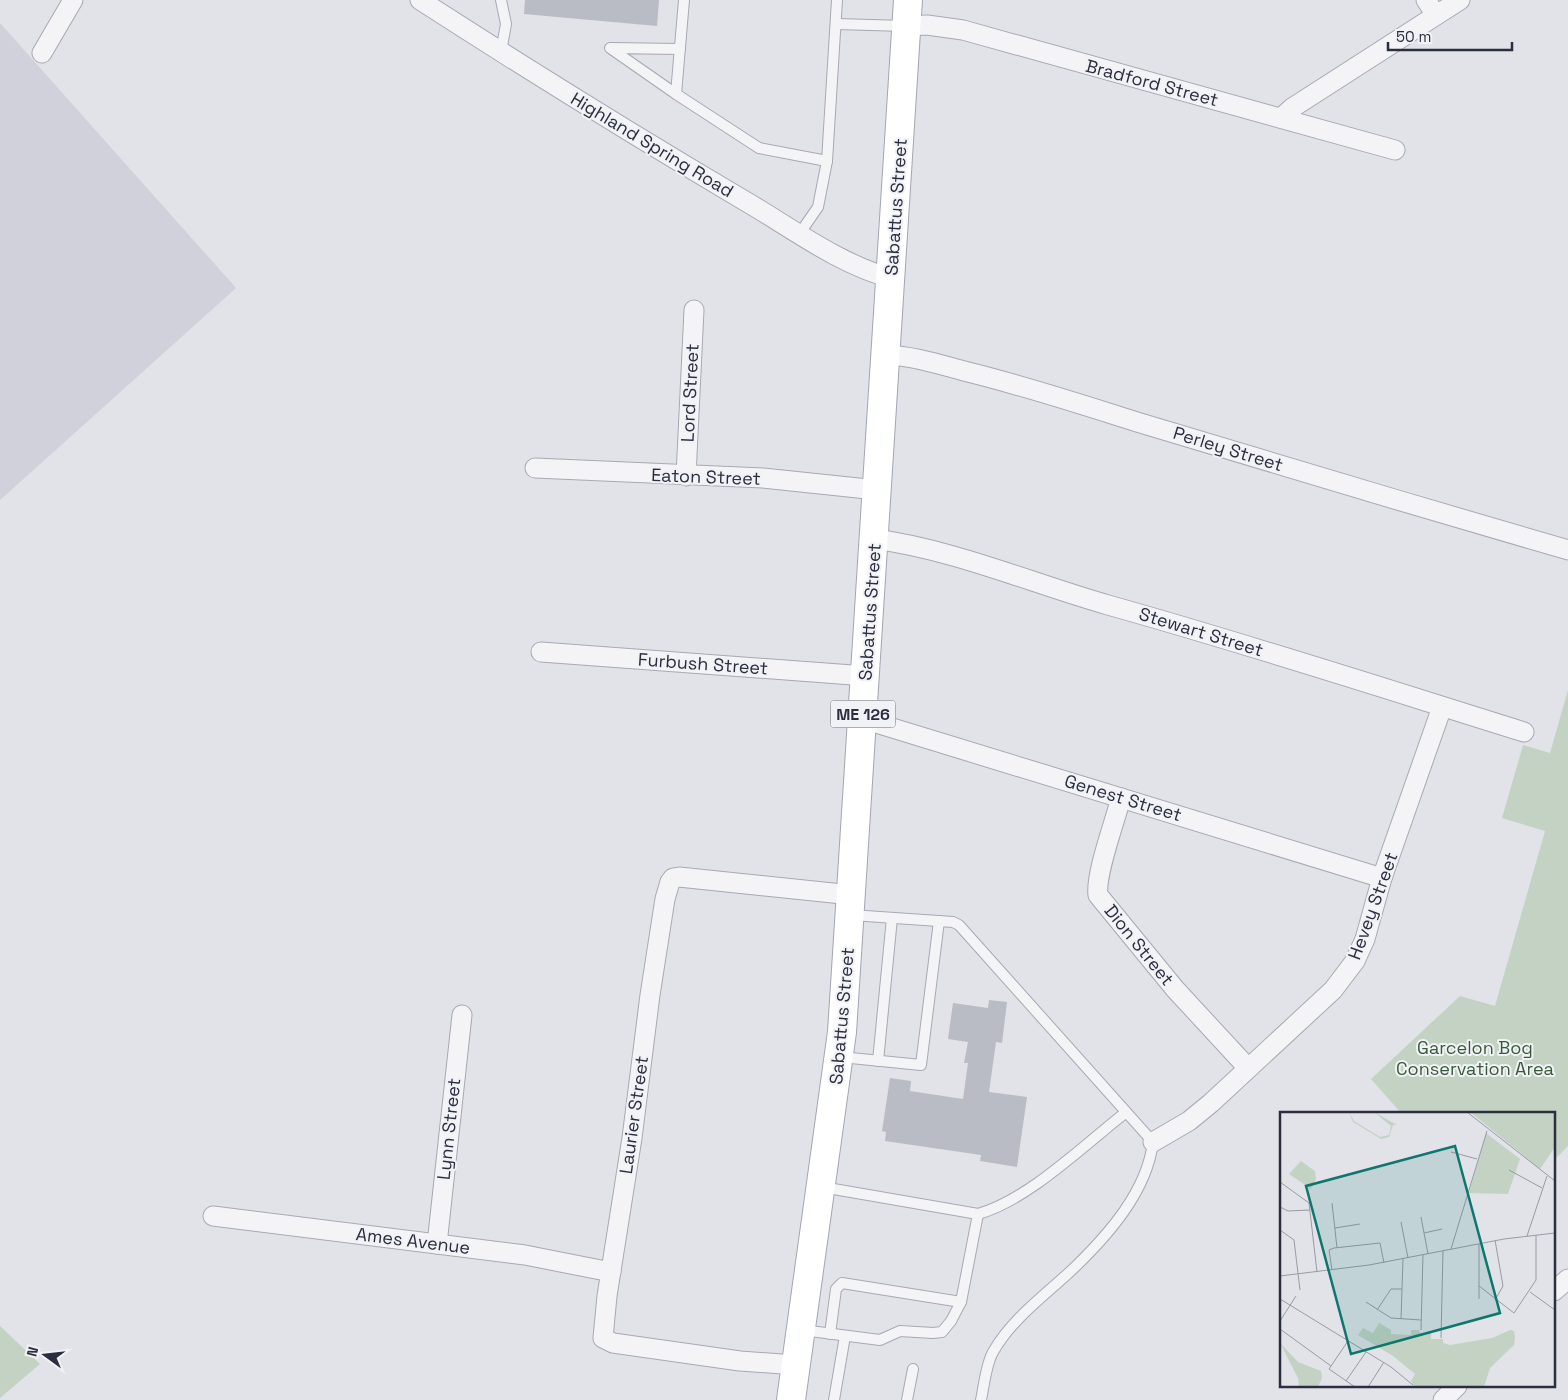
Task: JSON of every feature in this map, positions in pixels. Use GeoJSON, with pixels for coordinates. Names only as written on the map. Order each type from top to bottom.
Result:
{"type":"FeatureCollection","features":[{"type":"Feature","properties":{"kind":"main road","name":"Sabattus Street"},"geometry":{"type":"LineString","coordinates":[[791,1400],[840,1057],[908,13]]}},
{"type":"Feature","properties":{"kind":"street"},"geometry":{"type":"LineString","coordinates":[[42,53],[73,0]]}},
{"type":"Feature","properties":{"kind":"street","name":"Highland Spring Road"},"geometry":{"type":"LineString","coordinates":[[420,0],[571,97],[855,266],[891,278]]}},
{"type":"Feature","properties":{"kind":"street"},"geometry":{"type":"LineString","coordinates":[[1281,118],[1292,108],[1431,8],[1460,0]]}},
{"type":"Feature","properties":{"kind":"street","name":"Bradford Street"},"geometry":{"type":"LineString","coordinates":[[908,13],[927,25],[963,30],[1395,150]]}},
{"type":"Feature","properties":{"kind":"street","name":"Lord Street"},"geometry":{"type":"LineString","coordinates":[[686,476],[694,310]]}},
{"type":"Feature","properties":{"kind":"street","name":"Perley Street"},"geometry":{"type":"LineString","coordinates":[[886,355],[904,356],[1000,380],[1356,489],[1416,504],[1568,550]]}},
{"type":"Feature","properties":{"kind":"street","name":"Eaton Street"},"geometry":{"type":"LineString","coordinates":[[535,468],[763,478],[877,490]]}},
{"type":"Feature","properties":{"kind":"street","name":"Stewart Street"},"geometry":{"type":"LineString","coordinates":[[875,539],[938,553],[1038,582],[1524,732]]}},
{"type":"Feature","properties":{"kind":"street","name":"Furbush Street"},"geometry":{"type":"LineString","coordinates":[[541,652],[866,676]]}},
{"type":"Feature","properties":{"kind":"street","name":"Hevey Street"},"geometry":{"type":"LineString","coordinates":[[1153,1142],[1188,1121],[1248,1068],[1334,990],[1355,962],[1365,939],[1382,878],[1442,707]]}},
{"type":"Feature","properties":{"kind":"street","name":"Genest Street"},"geometry":{"type":"LineString","coordinates":[[863,720],[1382,878]]}},
{"type":"Feature","properties":{"kind":"street","name":"Dion Street"},"geometry":{"type":"LineString","coordinates":[[1121,798],[1101,870],[1097,888],[1098,895],[1175,989],[1248,1068]]}},
{"type":"Feature","properties":{"kind":"street","name":"Laurier Street"},"geometry":{"type":"LineString","coordinates":[[796,1365],[740,1361],[608,1341],[604,1338],[603,1332],[632,1138],[650,994],[665,899],[670,882],[673,878],[679,877],[851,905]]}},
{"type":"Feature","properties":{"kind":"street","name":"Lynn Street"},"geometry":{"type":"LineString","coordinates":[[437,1244],[462,1015]]}},
{"type":"Feature","properties":{"kind":"street","name":"Ames Avenue"},"geometry":{"type":"LineString","coordinates":[[213,1216],[525,1255],[611,1272]]}},
{"type":"Feature","properties":{"kind":"street"},"geometry":{"type":"LineString","coordinates":[[1556,1289],[1568,1279]]}},
{"type":"Feature","properties":{"kind":"lane"},"geometry":{"type":"LineString","coordinates":[[501,0],[506,24],[501,52]]}},
{"type":"Feature","properties":{"kind":"lane"},"geometry":{"type":"LineString","coordinates":[[676,94],[684,0]]}},
{"type":"Feature","properties":{"kind":"lane"},"geometry":{"type":"LineString","coordinates":[[800,233],[818,207],[827,161],[837,0]]}},
{"type":"Feature","properties":{"kind":"lane"},"geometry":{"type":"LineString","coordinates":[[836,24],[908,13]]}},
{"type":"Feature","properties":{"kind":"lane"},"geometry":{"type":"LineString","coordinates":[[680,49],[610,48],[759,148],[827,161]]}},
{"type":"Feature","properties":{"kind":"lane"},"geometry":{"type":"LineString","coordinates":[[851,905],[892,918],[953,922],[959,925],[1125,1113],[1146,1132],[1153,1142],[1152,1156],[1137,1191],[1114,1224],[1075,1267],[1036,1300],[992,1353],[981,1400]]}},
{"type":"Feature","properties":{"kind":"lane"},"geometry":{"type":"LineString","coordinates":[[878,1061],[892,918]]}},
{"type":"Feature","properties":{"kind":"lane"},"geometry":{"type":"LineString","coordinates":[[840,1057],[921,1065],[939,921]]}},
{"type":"Feature","properties":{"kind":"lane"},"geometry":{"type":"LineString","coordinates":[[822,1187],[978,1214],[997,1209],[1021,1194],[1125,1113]]}},
{"type":"Feature","properties":{"kind":"lane"},"geometry":{"type":"LineString","coordinates":[[801,1330],[880,1340],[900,1331],[942,1332],[951,1321],[961,1302],[978,1214]]}},
{"type":"Feature","properties":{"kind":"lane"},"geometry":{"type":"LineString","coordinates":[[830,1334],[836,1289],[842,1283],[961,1302]]}},
{"type":"Feature","properties":{"kind":"lane"},"geometry":{"type":"LineString","coordinates":[[834,1400],[845,1336]]}},
{"type":"Feature","properties":{"kind":"lane"},"geometry":{"type":"LineString","coordinates":[[907,1400],[913,1369]]}},
{"type":"Feature","properties":{"kind":"shaded area"},"geometry":{"type":"Polygon","coordinates":[[[0,23],[236,288],[0,500],[0,23]]]}},
{"type":"Feature","properties":{"kind":"green space","name":"Garcelon Bog Conservation Area"},"geometry":{"type":"Polygon","coordinates":[[[1568,690],[1568,1146],[1556,1158],[1556,1112],[1400,1112],[1371,1079],[1460,996],[1495,1006],[1545,831],[1502,818],[1523,745],[1550,753],[1568,690]]]}},
{"type":"Feature","properties":{"kind":"green space"},"geometry":{"type":"Polygon","coordinates":[[[0,1326],[40,1364],[0,1398],[0,1326]]]}},
{"type":"Feature","properties":{"kind":"building"},"geometry":{"type":"Polygon","coordinates":[[[525,0],[659,0],[657,26],[524,14],[525,0]]]}},
{"type":"Feature","properties":{"kind":"building"},"geometry":{"type":"Polygon","coordinates":[[[989,1000],[1007,1002],[1002,1043],[996,1042],[989,1092],[1027,1097],[1017,1167],[980,1161],[981,1155],[885,1141],[886,1132],[882,1131],[890,1078],[911,1081],[910,1091],[963,1099],[968,1063],[964,1063],[968,1042],[948,1039],[953,1003],[988,1008],[989,1000]]]}}]}
